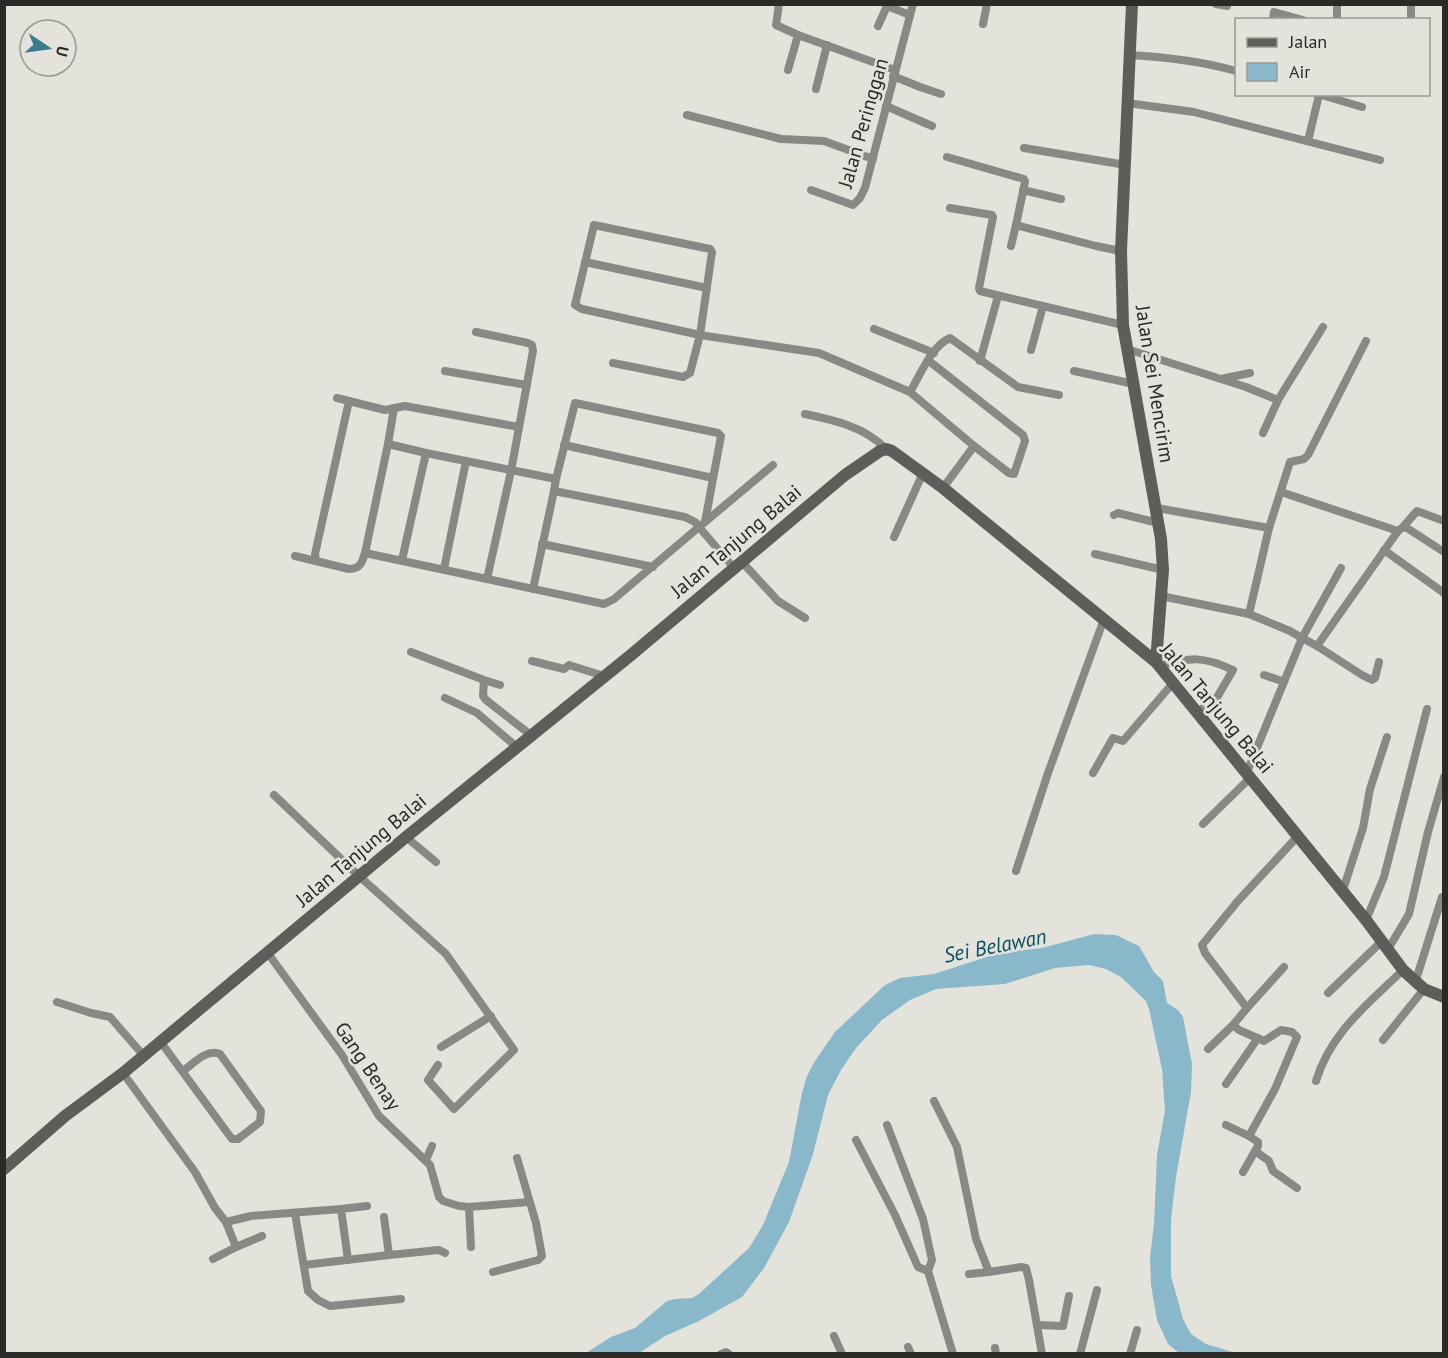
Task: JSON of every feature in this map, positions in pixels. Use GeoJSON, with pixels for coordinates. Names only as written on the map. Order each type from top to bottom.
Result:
{"type":"FeatureCollection","features":[{"type":"Feature","properties":{"kind":"street"},"geometry":{"type":"LineString","coordinates":[[779,4],[776,25],[941,94]]}},
{"type":"Feature","properties":{"kind":"street","name":"Jalan Peringgan"},"geometry":{"type":"LineString","coordinates":[[811,190],[853,205],[860,198],[873,159],[913,4]]}},
{"type":"Feature","properties":{"kind":"street"},"geometry":{"type":"LineString","coordinates":[[983,24],[987,4]]}},
{"type":"Feature","properties":{"kind":"street","name":"Jalan Sei Mencirim"},"geometry":{"type":"LineString","coordinates":[[1132,4],[1121,251],[1123,325],[1156,508],[1163,570],[1158,664]]}},
{"type":"Feature","properties":{"kind":"street"},"geometry":{"type":"LineString","coordinates":[[1216,4],[1227,6]]}},
{"type":"Feature","properties":{"kind":"street"},"geometry":{"type":"LineString","coordinates":[[878,26],[887,6],[910,15]]}},
{"type":"Feature","properties":{"kind":"street"},"geometry":{"type":"LineString","coordinates":[[1274,12],[1296,18]]}},
{"type":"Feature","properties":{"kind":"street"},"geometry":{"type":"LineString","coordinates":[[788,70],[798,35]]}},
{"type":"Feature","properties":{"kind":"street"},"geometry":{"type":"LineString","coordinates":[[816,89],[827,45]]}},
{"type":"Feature","properties":{"kind":"street"},"geometry":{"type":"LineString","coordinates":[[1129,55],[1171,57],[1235,71]]}},
{"type":"Feature","properties":{"kind":"street"},"geometry":{"type":"LineString","coordinates":[[1308,141],[1319,96]]}},
{"type":"Feature","properties":{"kind":"street"},"geometry":{"type":"LineString","coordinates":[[1323,96],[1362,107]]}},
{"type":"Feature","properties":{"kind":"street"},"geometry":{"type":"LineString","coordinates":[[1127,103],[1194,112],[1380,160]]}},
{"type":"Feature","properties":{"kind":"street"},"geometry":{"type":"LineString","coordinates":[[886,106],[932,126]]}},
{"type":"Feature","properties":{"kind":"street"},"geometry":{"type":"LineString","coordinates":[[687,115],[781,139],[824,141],[873,159]]}},
{"type":"Feature","properties":{"kind":"street"},"geometry":{"type":"LineString","coordinates":[[1024,148],[1126,165]]}},
{"type":"Feature","properties":{"kind":"street"},"geometry":{"type":"LineString","coordinates":[[946,157],[1024,179],[1011,246]]}},
{"type":"Feature","properties":{"kind":"street"},"geometry":{"type":"LineString","coordinates":[[1023,190],[1061,199]]}},
{"type":"Feature","properties":{"kind":"street"},"geometry":{"type":"LineString","coordinates":[[950,208],[993,217],[979,288],[981,291],[1123,325]]}},
{"type":"Feature","properties":{"kind":"street"},"geometry":{"type":"LineString","coordinates":[[613,363],[687,376],[693,364],[700,335],[712,252],[708,248],[596,225],[593,226],[575,302],[576,307],[700,335],[819,353],[910,393],[974,446],[1014,474],[1025,441],[1023,435],[931,357],[874,329]]}},
{"type":"Feature","properties":{"kind":"street"},"geometry":{"type":"LineString","coordinates":[[1016,225],[1121,251]]}},
{"type":"Feature","properties":{"kind":"street"},"geometry":{"type":"LineString","coordinates":[[585,262],[707,288]]}},
{"type":"Feature","properties":{"kind":"street"},"geometry":{"type":"LineString","coordinates":[[980,361],[998,296]]}},
{"type":"Feature","properties":{"kind":"street"},"geometry":{"type":"LineString","coordinates":[[1031,350],[1043,306]]}},
{"type":"Feature","properties":{"kind":"street"},"geometry":{"type":"LineString","coordinates":[[1263,433],[1278,400],[1323,327]]}},
{"type":"Feature","properties":{"kind":"street"},"geometry":{"type":"LineString","coordinates":[[476,332],[528,343],[532,345],[533,351],[488,579]]}},
{"type":"Feature","properties":{"kind":"street"},"geometry":{"type":"LineString","coordinates":[[910,393],[931,357],[946,339],[950,338],[1018,387],[1059,394]]}},
{"type":"Feature","properties":{"kind":"street"},"geometry":{"type":"LineString","coordinates":[[1249,614],[1269,528],[1290,462],[1304,459],[1308,455],[1366,341]]}},
{"type":"Feature","properties":{"kind":"street"},"geometry":{"type":"LineString","coordinates":[[1127,349],[1278,400]]}},
{"type":"Feature","properties":{"kind":"street"},"geometry":{"type":"LineString","coordinates":[[445,371],[527,385]]}},
{"type":"Feature","properties":{"kind":"street"},"geometry":{"type":"LineString","coordinates":[[1074,371],[1134,384]]}},
{"type":"Feature","properties":{"kind":"street"},"geometry":{"type":"LineString","coordinates":[[1221,379],[1250,373]]}},
{"type":"Feature","properties":{"kind":"street"},"geometry":{"type":"LineString","coordinates":[[337,398],[385,410],[405,406],[519,427]]}},
{"type":"Feature","properties":{"kind":"street"},"geometry":{"type":"LineString","coordinates":[[316,560],[315,554],[349,401]]}},
{"type":"Feature","properties":{"kind":"street"},"geometry":{"type":"LineString","coordinates":[[532,589],[573,404],[717,432],[721,436],[702,525]]}},
{"type":"Feature","properties":{"kind":"street"},"geometry":{"type":"LineString","coordinates":[[295,556],[355,569],[359,566],[365,553],[394,408]]}},
{"type":"Feature","properties":{"kind":"street"},"geometry":{"type":"LineString","coordinates":[[805,414],[846,424],[875,439],[886,449]]}},
{"type":"Feature","properties":{"kind":"street"},"geometry":{"type":"LineString","coordinates":[[388,444],[556,479]]}},
{"type":"Feature","properties":{"kind":"street"},"geometry":{"type":"LineString","coordinates":[[564,445],[713,478]]}},
{"type":"Feature","properties":{"kind":"street"},"geometry":{"type":"LineString","coordinates":[[943,489],[974,446]]}},
{"type":"Feature","properties":{"kind":"street","name":"Jalan Tanjung Balai"},"geometry":{"type":"LineString","coordinates":[[4,1169],[65,1116],[123,1073],[406,837],[518,748],[845,475],[886,449],[923,473],[1158,664],[1366,920],[1403,970],[1419,986],[1443,997]]}},
{"type":"Feature","properties":{"kind":"street"},"geometry":{"type":"LineString","coordinates":[[402,560],[426,453]]}},
{"type":"Feature","properties":{"kind":"street"},"geometry":{"type":"LineString","coordinates":[[444,569],[466,461]]}},
{"type":"Feature","properties":{"kind":"street"},"geometry":{"type":"LineString","coordinates":[[365,553],[604,604],[614,599],[653,567],[773,465]]}},
{"type":"Feature","properties":{"kind":"street"},"geometry":{"type":"LineString","coordinates":[[894,537],[923,473]]}},
{"type":"Feature","properties":{"kind":"street"},"geometry":{"type":"LineString","coordinates":[[554,491],[686,517],[702,525],[738,565],[778,601],[805,618]]}},
{"type":"Feature","properties":{"kind":"street"},"geometry":{"type":"LineString","coordinates":[[1281,492],[1400,529],[1412,530],[1443,552]]}},
{"type":"Feature","properties":{"kind":"street"},"geometry":{"type":"LineString","coordinates":[[1156,508],[1269,528]]}},
{"type":"Feature","properties":{"kind":"street"},"geometry":{"type":"LineString","coordinates":[[1317,646],[1384,550],[1417,511],[1443,521]]}},
{"type":"Feature","properties":{"kind":"street"},"geometry":{"type":"LineString","coordinates":[[1114,515],[1118,513],[1158,523]]}},
{"type":"Feature","properties":{"kind":"street"},"geometry":{"type":"LineString","coordinates":[[542,544],[653,567]]}},
{"type":"Feature","properties":{"kind":"street"},"geometry":{"type":"LineString","coordinates":[[1384,550],[1443,592]]}},
{"type":"Feature","properties":{"kind":"street"},"geometry":{"type":"LineString","coordinates":[[1095,554],[1163,570]]}},
{"type":"Feature","properties":{"kind":"street"},"geometry":{"type":"LineString","coordinates":[[1203,824],[1249,775],[1282,681],[1302,638],[1341,568]]}},
{"type":"Feature","properties":{"kind":"street"},"geometry":{"type":"LineString","coordinates":[[1161,596],[1249,614],[1290,631],[1372,680],[1375,678],[1379,662]]}},
{"type":"Feature","properties":{"kind":"street"},"geometry":{"type":"LineString","coordinates":[[1016,871],[1048,773],[1104,619]]}},
{"type":"Feature","properties":{"kind":"street"},"geometry":{"type":"LineString","coordinates":[[411,652],[500,685]]}},
{"type":"Feature","properties":{"kind":"street"},"geometry":{"type":"LineString","coordinates":[[1158,664],[1193,658],[1207,660],[1233,670],[1212,706],[1209,704],[1196,713]]}},
{"type":"Feature","properties":{"kind":"street"},"geometry":{"type":"LineString","coordinates":[[532,661],[564,669],[568,665],[604,676]]}},
{"type":"Feature","properties":{"kind":"street"},"geometry":{"type":"LineString","coordinates":[[1264,675],[1282,681]]}},
{"type":"Feature","properties":{"kind":"street"},"geometry":{"type":"LineString","coordinates":[[484,680],[483,696],[486,700],[532,736]]}},
{"type":"Feature","properties":{"kind":"street"},"geometry":{"type":"LineString","coordinates":[[1094,774],[1113,738],[1123,741],[1173,683]]}},
{"type":"Feature","properties":{"kind":"street"},"geometry":{"type":"LineString","coordinates":[[445,698],[477,714],[518,748]]}},
{"type":"Feature","properties":{"kind":"street"},"geometry":{"type":"LineString","coordinates":[[1366,920],[1384,877],[1426,709]]}},
{"type":"Feature","properties":{"kind":"street"},"geometry":{"type":"LineString","coordinates":[[1342,893],[1361,837],[1370,789],[1387,737]]}},
{"type":"Feature","properties":{"kind":"street"},"geometry":{"type":"LineString","coordinates":[[1328,993],[1384,946],[1409,914],[1443,777]]}},
{"type":"Feature","properties":{"kind":"street"},"geometry":{"type":"LineString","coordinates":[[274,795],[446,954],[514,1050],[454,1109],[428,1080],[438,1065]]}},
{"type":"Feature","properties":{"kind":"street"},"geometry":{"type":"LineString","coordinates":[[406,837],[436,862]]}},
{"type":"Feature","properties":{"kind":"street"},"geometry":{"type":"LineString","coordinates":[[1247,1008],[1205,953],[1202,945],[1237,902],[1297,837]]}},
{"type":"Feature","properties":{"kind":"street"},"geometry":{"type":"LineString","coordinates":[[1383,1040],[1419,986],[1442,897]]}},
{"type":"Feature","properties":{"kind":"street","name":"Gang Benay"},"geometry":{"type":"LineString","coordinates":[[267,952],[342,1054],[379,1116],[430,1165],[439,1197],[443,1201],[469,1207]]}},
{"type":"Feature","properties":{"kind":"street"},"geometry":{"type":"LineString","coordinates":[[1208,1049],[1233,1025],[1284,967]]}},
{"type":"Feature","properties":{"kind":"street"},"geometry":{"type":"LineString","coordinates":[[1316,1081],[1328,1052],[1341,1030],[1403,970]]}},
{"type":"Feature","properties":{"kind":"street"},"geometry":{"type":"LineString","coordinates":[[57,1002],[110,1017],[143,1054]]}},
{"type":"Feature","properties":{"kind":"street"},"geometry":{"type":"LineString","coordinates":[[441,1047],[491,1016]]}},
{"type":"Feature","properties":{"kind":"street"},"geometry":{"type":"LineString","coordinates":[[1233,1025],[1239,1030],[1266,1040],[1281,1030],[1292,1032],[1297,1037],[1275,1089],[1249,1136]]}},
{"type":"Feature","properties":{"kind":"street"},"geometry":{"type":"LineString","coordinates":[[1226,1084],[1258,1038]]}},
{"type":"Feature","properties":{"kind":"street"},"geometry":{"type":"LineString","coordinates":[[160,1041],[232,1139],[238,1139],[260,1122],[261,1111],[220,1054],[215,1052],[207,1054],[183,1071]]}},
{"type":"Feature","properties":{"kind":"street"},"geometry":{"type":"LineString","coordinates":[[123,1073],[195,1172],[215,1208],[226,1222],[236,1247]]}},
{"type":"Feature","properties":{"kind":"street"},"geometry":{"type":"LineString","coordinates":[[934,1101],[957,1147],[976,1239],[989,1272]]}},
{"type":"Feature","properties":{"kind":"street"},"geometry":{"type":"LineString","coordinates":[[887,1125],[923,1219],[932,1260],[928,1270],[953,1353]]}},
{"type":"Feature","properties":{"kind":"street"},"geometry":{"type":"LineString","coordinates":[[1226,1125],[1249,1136],[1258,1144],[1243,1172]]}},
{"type":"Feature","properties":{"kind":"street"},"geometry":{"type":"LineString","coordinates":[[855,1140],[896,1215],[918,1267],[928,1270]]}},
{"type":"Feature","properties":{"kind":"street"},"geometry":{"type":"LineString","coordinates":[[426,1160],[432,1146]]}},
{"type":"Feature","properties":{"kind":"street"},"geometry":{"type":"LineString","coordinates":[[1256,1151],[1269,1161],[1273,1171],[1297,1188]]}},
{"type":"Feature","properties":{"kind":"street"},"geometry":{"type":"LineString","coordinates":[[493,1272],[538,1260],[542,1256],[536,1223],[517,1158]]}},
{"type":"Feature","properties":{"kind":"street"},"geometry":{"type":"LineString","coordinates":[[471,1247],[469,1207],[529,1202]]}},
{"type":"Feature","properties":{"kind":"street"},"geometry":{"type":"LineString","coordinates":[[226,1222],[251,1216],[367,1206]]}},
{"type":"Feature","properties":{"kind":"street"},"geometry":{"type":"LineString","coordinates":[[341,1209],[348,1260]]}},
{"type":"Feature","properties":{"kind":"street"},"geometry":{"type":"LineString","coordinates":[[295,1213],[308,1291],[318,1300],[330,1306],[400,1299]]}},
{"type":"Feature","properties":{"kind":"street"},"geometry":{"type":"LineString","coordinates":[[384,1218],[389,1255]]}},
{"type":"Feature","properties":{"kind":"street"},"geometry":{"type":"LineString","coordinates":[[213,1259],[262,1236]]}},
{"type":"Feature","properties":{"kind":"street"},"geometry":{"type":"LineString","coordinates":[[304,1264],[439,1250],[445,1253]]}},
{"type":"Feature","properties":{"kind":"street"},"geometry":{"type":"LineString","coordinates":[[969,1274],[1025,1267],[1042,1353]]}},
{"type":"Feature","properties":{"kind":"street"},"geometry":{"type":"LineString","coordinates":[[1080,1353],[1097,1290]]}},
{"type":"Feature","properties":{"kind":"street"},"geometry":{"type":"LineString","coordinates":[[1038,1324],[1063,1326],[1069,1296]]}},
{"type":"Feature","properties":{"kind":"street"},"geometry":{"type":"LineString","coordinates":[[1130,1353],[1137,1330]]}},
{"type":"Feature","properties":{"kind":"street"},"geometry":{"type":"LineString","coordinates":[[834,1336],[842,1353]]}},
{"type":"Feature","properties":{"kind":"street"},"geometry":{"type":"LineString","coordinates":[[721,1353],[729,1353]]}},
{"type":"Feature","properties":{"kind":"water","name":"Sei Belawan"},"geometry":{"type":"Polygon","coordinates":[[[1094,934],[1116,935],[1139,946],[1154,972],[1163,981],[1167,1003],[1178,1010],[1183,1017],[1192,1064],[1191,1092],[1171,1219],[1171,1276],[1183,1319],[1191,1334],[1206,1344],[1236,1353],[1179,1353],[1168,1344],[1157,1320],[1151,1285],[1150,1257],[1157,1155],[1165,1111],[1162,1069],[1146,1001],[1121,977],[1106,969],[1089,965],[1055,968],[1005,984],[936,989],[910,1000],[882,1020],[856,1048],[828,1095],[813,1154],[789,1222],[764,1268],[742,1297],[697,1322],[665,1336],[639,1353],[586,1353],[611,1337],[635,1328],[667,1301],[692,1298],[699,1294],[749,1248],[763,1225],[789,1162],[807,1076],[835,1032],[885,985],[900,978],[934,974],[999,953],[1042,948],[1094,934]]]}}]}
